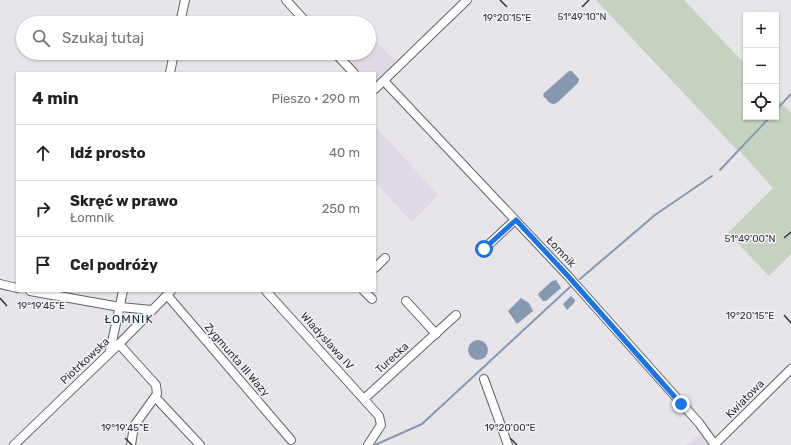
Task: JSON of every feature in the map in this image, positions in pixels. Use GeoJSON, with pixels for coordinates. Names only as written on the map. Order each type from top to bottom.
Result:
{"type":"FeatureCollection","features":[{"type":"Feature","properties":{"kind":"street"},"geometry":{"type":"LineString","coordinates":[[182,16],[185,0]]}},
{"type":"Feature","properties":{"kind":"street"},"geometry":{"type":"LineString","coordinates":[[286,0],[301,16]]}},
{"type":"Feature","properties":{"kind":"street"},"geometry":{"type":"LineString","coordinates":[[376,88],[466,0]]}},
{"type":"Feature","properties":{"kind":"street"},"geometry":{"type":"LineString","coordinates":[[170,72],[173,60]]}},
{"type":"Feature","properties":{"kind":"street"},"geometry":{"type":"LineString","coordinates":[[342,60],[353,72]]}},
{"type":"Feature","properties":{"kind":"street","name":"Łomnik"},"geometry":{"type":"LineString","coordinates":[[384,81],[516,220],[636,352],[715,445]]}},
{"type":"Feature","properties":{"kind":"street"},"geometry":{"type":"LineString","coordinates":[[484,249],[516,220]]}},
{"type":"Feature","properties":{"kind":"street"},"geometry":{"type":"LineString","coordinates":[[376,267],[385,258]]}},
{"type":"Feature","properties":{"kind":"street"},"geometry":{"type":"LineString","coordinates":[[0,284],[16,288]]}},
{"type":"Feature","properties":{"kind":"street"},"geometry":{"type":"LineString","coordinates":[[36,292],[120,307],[152,310]]}},
{"type":"Feature","properties":{"kind":"street"},"geometry":{"type":"LineString","coordinates":[[110,351],[123,292]]}},
{"type":"Feature","properties":{"kind":"street","name":"Władysława IV"},"geometry":{"type":"LineString","coordinates":[[267,292],[379,416],[381,424],[368,445]]}},
{"type":"Feature","properties":{"kind":"street"},"geometry":{"type":"LineString","coordinates":[[365,292],[372,299]]}},
{"type":"Feature","properties":{"kind":"street","name":"Piotrkowska"},"geometry":{"type":"LineString","coordinates":[[14,445],[119,344],[169,293]]}},
{"type":"Feature","properties":{"kind":"street","name":"Zygmunta III Wazy"},"geometry":{"type":"LineString","coordinates":[[169,293],[291,440]]}},
{"type":"Feature","properties":{"kind":"street"},"geometry":{"type":"LineString","coordinates":[[406,301],[436,334]]}},
{"type":"Feature","properties":{"kind":"street","name":"Turecka"},"geometry":{"type":"LineString","coordinates":[[364,398],[456,315]]}},
{"type":"Feature","properties":{"kind":"street"},"geometry":{"type":"LineString","coordinates":[[119,344],[158,389],[155,397],[134,426],[131,445]]}},
{"type":"Feature","properties":{"kind":"street","name":"Kwiatowa"},"geometry":{"type":"LineString","coordinates":[[715,445],[791,369]]}},
{"type":"Feature","properties":{"kind":"street"},"geometry":{"type":"LineString","coordinates":[[484,379],[508,445]]}},
{"type":"Feature","properties":{"kind":"street"},"geometry":{"type":"LineString","coordinates":[[155,397],[200,445]]}},
{"type":"Feature","properties":{"kind":"shaded area"},"geometry":{"type":"Polygon","coordinates":[[[376,41],[397,63],[376,83],[376,72],[359,72],[348,60],[376,60],[376,41]]]}},
{"type":"Feature","properties":{"kind":"shaded area"},"geometry":{"type":"Polygon","coordinates":[[[376,127],[438,195],[412,222],[376,183],[376,127]]]}},
{"type":"Feature","properties":{"kind":"shaded area"},"geometry":{"type":"Polygon","coordinates":[[[701,434],[711,445],[686,445],[701,434]]]}},
{"type":"Feature","properties":{"kind":"green space"},"geometry":{"type":"Polygon","coordinates":[[[596,0],[684,0],[743,62],[743,120],[779,120],[779,100],[791,113],[791,254],[769,276],[728,233],[773,188],[739,150],[738,151],[596,0]]]}},
{"type":"Feature","properties":{"kind":"water"},"geometry":{"type":"Polygon","coordinates":[[[569,71],[572,71],[579,79],[578,83],[558,102],[554,104],[550,103],[543,96],[544,93],[569,71]]]}},
{"type":"Feature","properties":{"kind":"water"},"geometry":{"type":"Polygon","coordinates":[[[556,280],[561,288],[546,301],[543,301],[538,295],[539,293],[552,281],[556,280]]]}},
{"type":"Feature","properties":{"kind":"water"},"geometry":{"type":"Polygon","coordinates":[[[571,296],[575,300],[567,310],[563,304],[571,296]]]}},
{"type":"Feature","properties":{"kind":"water"},"geometry":{"type":"Polygon","coordinates":[[[521,298],[529,303],[533,311],[517,324],[508,311],[521,298]]]}},
{"type":"Feature","properties":{"kind":"water"},"geometry":{"type":"Polygon","coordinates":[[[478,340],[485,343],[488,350],[485,357],[478,360],[471,357],[468,350],[471,343],[478,340]]]}},
{"type":"Feature","properties":{"kind":"waterway"},"geometry":{"type":"LineString","coordinates":[[779,107],[791,94]]}},
{"type":"Feature","properties":{"kind":"waterway"},"geometry":{"type":"LineString","coordinates":[[720,170],[767,120]]}},
{"type":"Feature","properties":{"kind":"waterway"},"geometry":{"type":"LineString","coordinates":[[580,279],[655,215],[712,176]]}},
{"type":"Feature","properties":{"kind":"waterway"},"geometry":{"type":"LineString","coordinates":[[375,445],[422,424],[570,287]]}},
{"type":"Feature","properties":{"kind":"district","name":"ŁOMNIK"},"geometry":{"type":"Point","coordinates":[129,319]}},
{"type":"Feature","properties":{"kind":"route"},"geometry":{"type":"LineString","coordinates":[[484,249],[516,220],[568,276],[681,404]]}}]}
